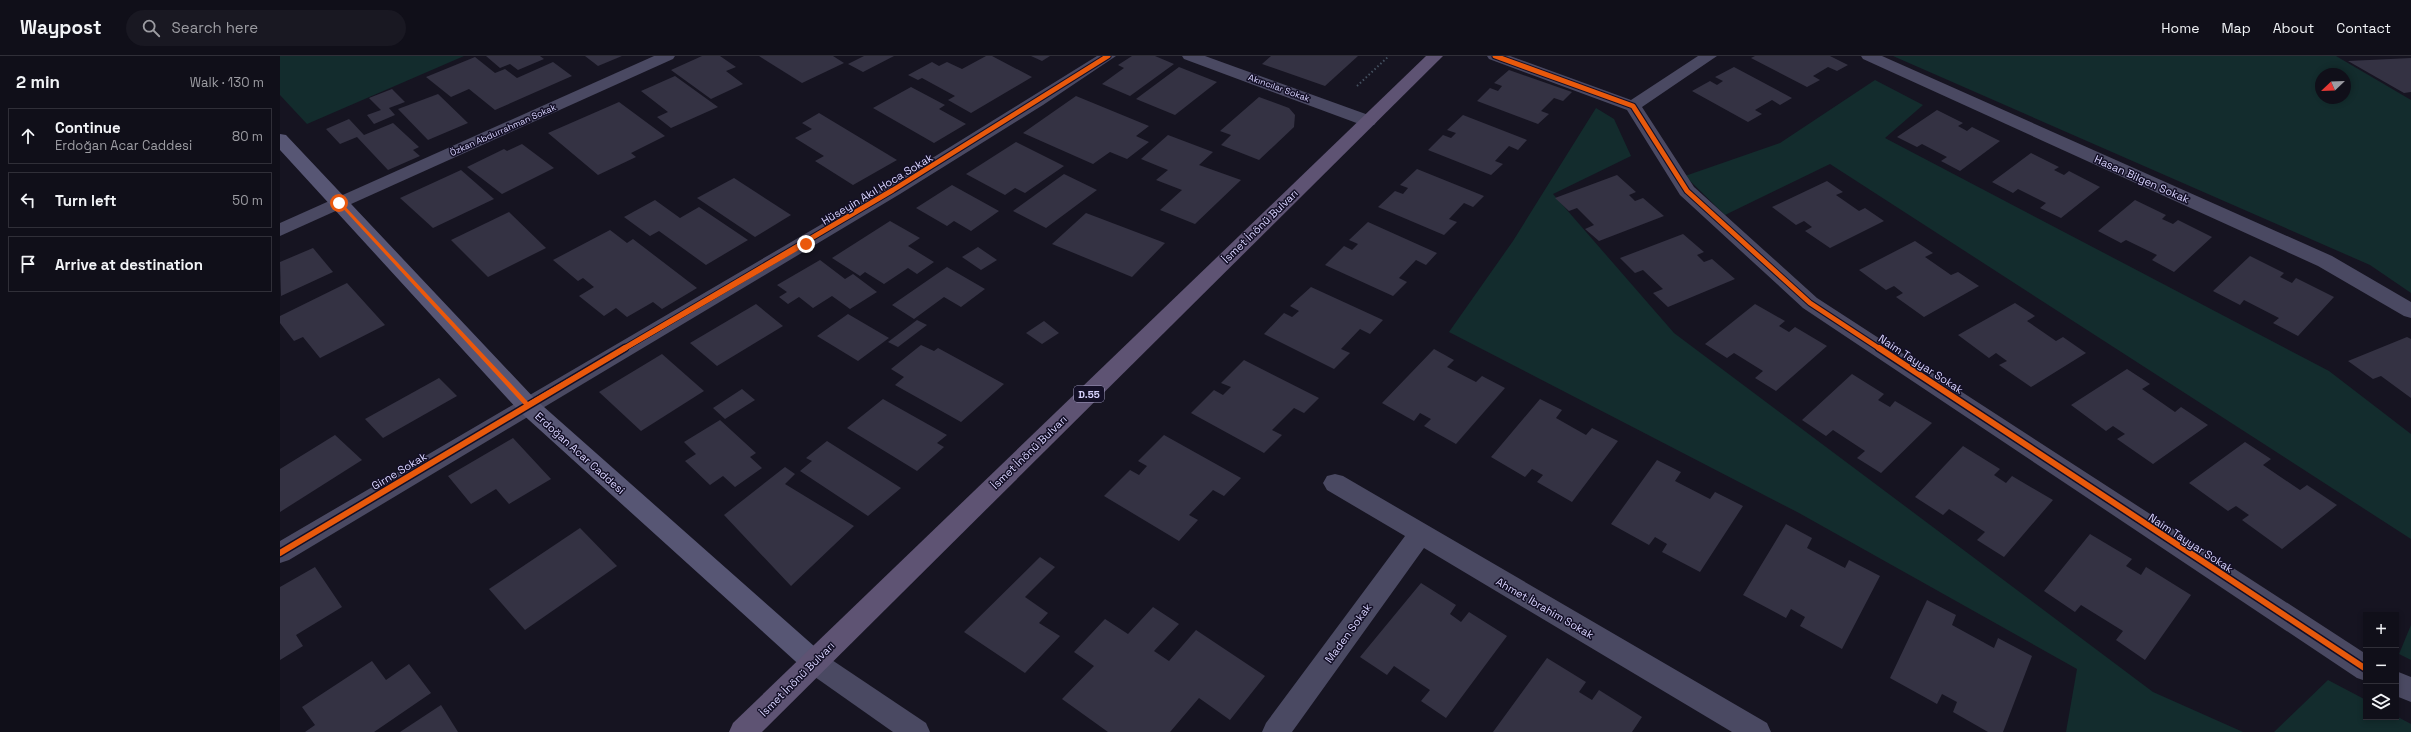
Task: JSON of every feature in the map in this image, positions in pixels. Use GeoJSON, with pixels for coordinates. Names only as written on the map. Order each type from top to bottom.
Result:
{"type":"FeatureCollection","features":[{"type":"Feature","properties":{"kind":"main road","name":"İsmet İnönü Bulvarı"},"geometry":{"type":"LineString","coordinates":[[743,732],[1435,56]]}},
{"type":"Feature","properties":{"kind":"main road","name":"Erdoğan Acar Caddesi"},"geometry":{"type":"LineString","coordinates":[[280,139],[527,405],[814,662]]}},
{"type":"Feature","properties":{"kind":"street","name":"Özkan Abdurrahman Sokak"},"geometry":{"type":"LineString","coordinates":[[280,230],[667,56]]}},
{"type":"Feature","properties":{"kind":"street","name":"Hüseyin Akıl Hoca Sokak"},"geometry":{"type":"LineString","coordinates":[[527,405],[812,240],[1000,126],[1108,56]]}},
{"type":"Feature","properties":{"kind":"street","name":"Akıncılar Sokak"},"geometry":{"type":"LineString","coordinates":[[1190,56],[1368,120]]}},
{"type":"Feature","properties":{"kind":"street"},"geometry":{"type":"LineString","coordinates":[[1495,56],[1633,106],[1709,56]]}},
{"type":"Feature","properties":{"kind":"street","name":"Hasan Bilgen Sokak"},"geometry":{"type":"LineString","coordinates":[[1869,56],[2325,261],[2411,311]]}},
{"type":"Feature","properties":{"kind":"street","name":"Naim Tayyar Sokak"},"geometry":{"type":"LineString","coordinates":[[1633,106],[1686,190],[1810,303],[2363,667]]}},
{"type":"Feature","properties":{"kind":"street","name":"Girne Sokak"},"geometry":{"type":"LineString","coordinates":[[280,553],[527,405]]}},
{"type":"Feature","properties":{"kind":"street","name":"Ahmet İbrahim Sokak"},"geometry":{"type":"LineString","coordinates":[[1335,483],[1420,535],[1757,732]]}},
{"type":"Feature","properties":{"kind":"street","name":"Maden Sokak"},"geometry":{"type":"LineString","coordinates":[[1276,732],[1420,535]]}},
{"type":"Feature","properties":{"kind":"street"},"geometry":{"type":"LineString","coordinates":[[814,662],[916,732]]}},
{"type":"Feature","properties":{"kind":"street"},"geometry":{"type":"LineString","coordinates":[[2398,684],[2411,690]]}},
{"type":"Feature","properties":{"kind":"path"},"geometry":{"type":"LineString","coordinates":[[1357,86],[1389,56]]}},
{"type":"Feature","properties":{"kind":"green space"},"geometry":{"type":"Polygon","coordinates":[[[280,56],[464,56],[307,124],[280,95],[280,56]]]}},
{"type":"Feature","properties":{"kind":"green space"},"geometry":{"type":"Polygon","coordinates":[[[1893,56],[2336,56],[2411,100],[2411,293],[2370,265],[1893,56]]]}},
{"type":"Feature","properties":{"kind":"green space"},"geometry":{"type":"Polygon","coordinates":[[[1875,80],[1923,105],[1885,138],[2329,371],[2411,434],[2411,539],[1830,164],[1725,215],[1685,176],[1780,143],[1875,80]]]}},
{"type":"Feature","properties":{"kind":"green space"},"geometry":{"type":"Polygon","coordinates":[[[1596,108],[1614,119],[1631,156],[1553,194],[1674,333],[2153,692],[2243,732],[2066,732],[2077,669],[1799,513],[1449,332],[1513,241],[1596,108]]]}},
{"type":"Feature","properties":{"kind":"green space"},"geometry":{"type":"Polygon","coordinates":[[[2411,625],[2411,660],[2399,654],[2411,625]]]}},
{"type":"Feature","properties":{"kind":"green space"},"geometry":{"type":"Polygon","coordinates":[[[2328,680],[2363,698],[2363,720],[2399,720],[2399,718],[2411,724],[2411,732],[2274,732],[2328,680]]]}},
{"type":"Feature","properties":{"kind":"building"},"geometry":{"type":"Polygon","coordinates":[[[486,56],[540,56],[544,59],[518,70],[510,64],[500,68],[486,56]]]}},
{"type":"Feature","properties":{"kind":"building"},"geometry":{"type":"Polygon","coordinates":[[[585,56],[622,56],[598,66],[585,56]]]}},
{"type":"Feature","properties":{"kind":"building"},"geometry":{"type":"Polygon","coordinates":[[[702,56],[720,56],[736,67],[726,71],[743,84],[711,99],[671,70],[702,56]]]}},
{"type":"Feature","properties":{"kind":"building"},"geometry":{"type":"Polygon","coordinates":[[[759,56],[833,56],[844,63],[802,83],[759,56]]]}},
{"type":"Feature","properties":{"kind":"building"},"geometry":{"type":"Polygon","coordinates":[[[864,56],[894,56],[863,72],[848,64],[864,56]]]}},
{"type":"Feature","properties":{"kind":"building"},"geometry":{"type":"Polygon","coordinates":[[[986,56],[992,56],[1032,77],[971,113],[948,100],[955,96],[922,78],[918,80],[908,75],[932,62],[939,66],[947,62],[962,69],[986,56]]]}},
{"type":"Feature","properties":{"kind":"building"},"geometry":{"type":"Polygon","coordinates":[[[1031,56],[1050,56],[1042,61],[1031,56]]]}},
{"type":"Feature","properties":{"kind":"building"},"geometry":{"type":"Polygon","coordinates":[[[1132,56],[1155,56],[1174,64],[1130,96],[1102,84],[1124,68],[1118,65],[1132,56]]]}},
{"type":"Feature","properties":{"kind":"building"},"geometry":{"type":"Polygon","coordinates":[[[1271,56],[1358,56],[1325,86],[1262,64],[1271,56]]]}},
{"type":"Feature","properties":{"kind":"building"},"geometry":{"type":"Polygon","coordinates":[[[1755,56],[1830,56],[1848,65],[1837,71],[1828,67],[1813,76],[1820,80],[1807,87],[1751,58],[1755,56]]]}},
{"type":"Feature","properties":{"kind":"building"},"geometry":{"type":"Polygon","coordinates":[[[475,57],[495,73],[505,69],[517,78],[553,62],[572,76],[495,110],[469,89],[451,97],[426,77],[475,57]]]}},
{"type":"Feature","properties":{"kind":"building"},"geometry":{"type":"Polygon","coordinates":[[[2411,58],[2411,92],[2404,93],[2348,61],[2411,58]]]}},
{"type":"Feature","properties":{"kind":"building"},"geometry":{"type":"Polygon","coordinates":[[[1179,67],[1217,82],[1175,115],[1136,99],[1179,67]]]}},
{"type":"Feature","properties":{"kind":"building"},"geometry":{"type":"Polygon","coordinates":[[[1734,67],[1792,98],[1780,105],[1772,100],[1755,110],[1762,114],[1748,122],[1692,91],[1710,81],[1717,85],[1723,81],[1715,77],[1734,67]]]}},
{"type":"Feature","properties":{"kind":"building"},"geometry":{"type":"Polygon","coordinates":[[[1509,70],[1572,92],[1563,101],[1554,98],[1541,111],[1549,114],[1538,124],[1477,101],[1490,88],[1498,91],[1502,86],[1494,83],[1509,70]]]}},
{"type":"Feature","properties":{"kind":"building"},"geometry":{"type":"Polygon","coordinates":[[[675,76],[718,107],[671,128],[657,117],[668,112],[641,91],[675,76]]]}},
{"type":"Feature","properties":{"kind":"building"},"geometry":{"type":"Polygon","coordinates":[[[911,87],[945,105],[939,109],[966,124],[934,143],[873,108],[911,87]]]}},
{"type":"Feature","properties":{"kind":"building"},"geometry":{"type":"Polygon","coordinates":[[[392,89],[405,102],[389,108],[395,115],[374,124],[367,115],[381,110],[369,98],[392,89]]]}},
{"type":"Feature","properties":{"kind":"building"},"geometry":{"type":"Polygon","coordinates":[[[438,94],[468,123],[428,140],[398,109],[438,94]]]}},
{"type":"Feature","properties":{"kind":"building"},"geometry":{"type":"Polygon","coordinates":[[[1076,96],[1149,126],[1136,136],[1149,142],[1127,159],[1110,152],[1093,164],[1023,133],[1076,96]]]}},
{"type":"Feature","properties":{"kind":"building"},"geometry":{"type":"Polygon","coordinates":[[[1259,97],[1289,108],[1295,115],[1294,127],[1259,160],[1221,145],[1231,135],[1220,131],[1259,97]]]}},
{"type":"Feature","properties":{"kind":"building"},"geometry":{"type":"Polygon","coordinates":[[[619,102],[665,136],[631,153],[636,157],[598,175],[548,133],[619,102]]]}},
{"type":"Feature","properties":{"kind":"building"},"geometry":{"type":"Polygon","coordinates":[[[1937,110],[1963,123],[1958,126],[1967,131],[1972,127],[2000,141],[1960,171],[1941,161],[1947,157],[1922,144],[1917,147],[1897,137],[1937,110]]]}},
{"type":"Feature","properties":{"kind":"building"},"geometry":{"type":"Polygon","coordinates":[[[819,113],[897,160],[853,185],[815,161],[824,156],[795,138],[812,129],[802,123],[819,113]]]}},
{"type":"Feature","properties":{"kind":"building"},"geometry":{"type":"Polygon","coordinates":[[[1463,115],[1527,140],[1518,150],[1509,146],[1495,161],[1503,164],[1491,175],[1428,150],[1443,135],[1451,138],[1456,133],[1447,130],[1463,115]]]}},
{"type":"Feature","properties":{"kind":"building"},"geometry":{"type":"Polygon","coordinates":[[[349,119],[364,135],[393,123],[419,147],[413,150],[420,156],[388,170],[357,137],[340,144],[326,129],[349,119]]]}},
{"type":"Feature","properties":{"kind":"building"},"geometry":{"type":"Polygon","coordinates":[[[1168,135],[1213,152],[1199,165],[1241,180],[1195,224],[1160,210],[1182,190],[1156,180],[1168,170],[1141,159],[1168,135]]]}},
{"type":"Feature","properties":{"kind":"building"},"geometry":{"type":"Polygon","coordinates":[[[1016,142],[1064,166],[1025,193],[1015,188],[1005,195],[966,174],[1016,142]]]}},
{"type":"Feature","properties":{"kind":"building"},"geometry":{"type":"Polygon","coordinates":[[[522,144],[554,168],[502,194],[467,167],[504,149],[507,151],[522,144]]]}},
{"type":"Feature","properties":{"kind":"building"},"geometry":{"type":"Polygon","coordinates":[[[2031,153],[2059,167],[2054,170],[2064,175],[2069,171],[2100,187],[2061,218],[2040,208],[2046,203],[2018,189],[2013,193],[1992,182],[2031,153]]]}},
{"type":"Feature","properties":{"kind":"building"},"geometry":{"type":"Polygon","coordinates":[[[1417,169],[1484,196],[1473,207],[1464,203],[1449,219],[1457,222],[1444,235],[1378,207],[1395,191],[1403,194],[1408,188],[1400,185],[1417,169]]]}},
{"type":"Feature","properties":{"kind":"building"},"geometry":{"type":"Polygon","coordinates":[[[461,170],[494,199],[433,228],[400,198],[461,170]]]}},
{"type":"Feature","properties":{"kind":"building"},"geometry":{"type":"Polygon","coordinates":[[[1064,174],[1097,190],[1046,228],[1013,211],[1064,174]]]}},
{"type":"Feature","properties":{"kind":"building"},"geometry":{"type":"Polygon","coordinates":[[[1617,175],[1636,192],[1629,195],[1635,201],[1643,198],[1664,216],[1599,241],[1585,229],[1594,225],[1577,208],[1569,211],[1555,198],[1617,175]]]}},
{"type":"Feature","properties":{"kind":"building"},"geometry":{"type":"Polygon","coordinates":[[[734,178],[791,215],[755,237],[697,198],[734,178]]]}},
{"type":"Feature","properties":{"kind":"building"},"geometry":{"type":"Polygon","coordinates":[[[1827,181],[1843,192],[1836,195],[1859,211],[1865,208],[1884,221],[1830,248],[1805,231],[1812,227],[1804,221],[1796,225],[1772,207],[1827,181]]]}},
{"type":"Feature","properties":{"kind":"building"},"geometry":{"type":"Polygon","coordinates":[[[952,185],[999,211],[971,231],[954,221],[947,226],[916,208],[952,185]]]}},
{"type":"Feature","properties":{"kind":"building"},"geometry":{"type":"Polygon","coordinates":[[[655,200],[680,218],[699,207],[748,240],[706,265],[659,231],[650,236],[624,217],[655,200]]]}},
{"type":"Feature","properties":{"kind":"building"},"geometry":{"type":"Polygon","coordinates":[[[2135,200],[2166,215],[2162,219],[2173,224],[2178,220],[2212,237],[2174,272],[2152,260],[2157,255],[2126,240],[2121,243],[2098,231],[2135,200]]]}},
{"type":"Feature","properties":{"kind":"building"},"geometry":{"type":"Polygon","coordinates":[[[509,212],[546,248],[488,277],[451,240],[509,212]]]}},
{"type":"Feature","properties":{"kind":"building"},"geometry":{"type":"Polygon","coordinates":[[[1086,213],[1165,243],[1132,277],[1052,244],[1086,213]]]}},
{"type":"Feature","properties":{"kind":"building"},"geometry":{"type":"Polygon","coordinates":[[[890,221],[920,238],[908,246],[934,262],[917,274],[908,268],[884,284],[865,272],[860,276],[832,258],[890,221]]]}},
{"type":"Feature","properties":{"kind":"building"},"geometry":{"type":"Polygon","coordinates":[[[1368,222],[1437,253],[1426,265],[1416,260],[1399,278],[1407,282],[1393,296],[1325,265],[1344,246],[1352,250],[1358,244],[1349,240],[1368,222]]]}},
{"type":"Feature","properties":{"kind":"building"},"geometry":{"type":"Polygon","coordinates":[[[610,230],[627,243],[633,239],[697,288],[662,309],[653,302],[627,317],[616,308],[604,316],[579,296],[594,287],[583,278],[578,281],[553,260],[610,230]]]}},
{"type":"Feature","properties":{"kind":"building"},"geometry":{"type":"Polygon","coordinates":[[[1683,234],[1704,252],[1697,255],[1704,262],[1712,259],[1735,279],[1668,307],[1653,293],[1663,289],[1643,270],[1635,273],[1620,258],[1683,234]]]}},
{"type":"Feature","properties":{"kind":"building"},"geometry":{"type":"Polygon","coordinates":[[[1915,241],[1933,253],[1925,257],[1951,275],[1958,272],[1979,286],[1924,317],[1896,297],[1903,293],[1894,286],[1886,290],[1859,270],[1915,241]]]}},
{"type":"Feature","properties":{"kind":"building"},"geometry":{"type":"Polygon","coordinates":[[[978,247],[997,260],[981,270],[962,257],[978,247]]]}},
{"type":"Feature","properties":{"kind":"building"},"geometry":{"type":"Polygon","coordinates":[[[313,248],[333,272],[281,296],[280,262],[313,248]]]}},
{"type":"Feature","properties":{"kind":"building"},"geometry":{"type":"Polygon","coordinates":[[[2250,256],[2284,273],[2280,277],[2292,283],[2296,278],[2334,297],[2298,336],[2273,323],[2279,318],[2244,300],[2240,305],[2213,291],[2250,256]]]}},
{"type":"Feature","properties":{"kind":"building"},"geometry":{"type":"Polygon","coordinates":[[[820,260],[845,279],[853,274],[877,292],[850,309],[832,296],[813,308],[799,297],[788,304],[779,297],[787,292],[777,285],[820,260]]]}},
{"type":"Feature","properties":{"kind":"building"},"geometry":{"type":"Polygon","coordinates":[[[947,267],[985,289],[961,307],[944,297],[914,319],[892,305],[947,267]]]}},
{"type":"Feature","properties":{"kind":"building"},"geometry":{"type":"Polygon","coordinates":[[[347,283],[385,325],[320,358],[303,337],[294,341],[280,323],[280,316],[347,283]]]}},
{"type":"Feature","properties":{"kind":"building"},"geometry":{"type":"Polygon","coordinates":[[[1311,287],[1383,320],[1370,334],[1360,329],[1341,349],[1350,353],[1334,369],[1264,334],[1284,313],[1292,317],[1299,311],[1290,306],[1311,287]]]}},
{"type":"Feature","properties":{"kind":"building"},"geometry":{"type":"Polygon","coordinates":[[[2015,303],[2035,316],[2027,321],[2056,341],[2063,337],[2086,353],[2031,387],[1999,365],[2007,361],[1996,353],[1989,358],[1958,335],[2015,303]]]}},
{"type":"Feature","properties":{"kind":"building"},"geometry":{"type":"Polygon","coordinates":[[[756,304],[783,326],[717,366],[690,343],[756,304]]]}},
{"type":"Feature","properties":{"kind":"building"},"geometry":{"type":"Polygon","coordinates":[[[1755,304],[1785,321],[1779,326],[1789,332],[1795,327],[1827,346],[1776,391],[1755,378],[1763,371],[1734,353],[1727,358],[1705,344],[1755,304]]]}},
{"type":"Feature","properties":{"kind":"building"},"geometry":{"type":"Polygon","coordinates":[[[848,314],[889,338],[858,361],[817,336],[848,314]]]}},
{"type":"Feature","properties":{"kind":"building"},"geometry":{"type":"Polygon","coordinates":[[[917,320],[927,325],[898,347],[888,342],[917,320]]]}},
{"type":"Feature","properties":{"kind":"building"},"geometry":{"type":"Polygon","coordinates":[[[1044,321],[1059,333],[1042,344],[1026,333],[1044,321]]]}},
{"type":"Feature","properties":{"kind":"building"},"geometry":{"type":"Polygon","coordinates":[[[2407,337],[2411,339],[2411,398],[2381,376],[2373,379],[2348,361],[2407,337]]]}},
{"type":"Feature","properties":{"kind":"building"},"geometry":{"type":"Polygon","coordinates":[[[921,345],[934,351],[938,348],[1004,384],[961,422],[895,385],[904,377],[891,369],[921,345]]]}},
{"type":"Feature","properties":{"kind":"building"},"geometry":{"type":"Polygon","coordinates":[[[1434,349],[1454,360],[1447,367],[1476,382],[1482,376],[1505,388],[1456,444],[1424,426],[1431,419],[1420,413],[1414,421],[1382,403],[1434,349]]]}},
{"type":"Feature","properties":{"kind":"building"},"geometry":{"type":"Polygon","coordinates":[[[662,354],[704,391],[641,431],[599,392],[662,354]]]}},
{"type":"Feature","properties":{"kind":"building"},"geometry":{"type":"Polygon","coordinates":[[[1244,360],[1319,398],[1304,413],[1294,408],[1272,430],[1282,435],[1264,453],[1191,413],[1214,390],[1223,395],[1231,387],[1221,383],[1244,360]]]}},
{"type":"Feature","properties":{"kind":"building"},"geometry":{"type":"Polygon","coordinates":[[[2127,369],[2150,384],[2142,389],[2175,412],[2181,407],[2208,425],[2153,464],[2117,439],[2125,434],[2113,426],[2106,431],[2071,405],[2127,369]]]}},
{"type":"Feature","properties":{"kind":"building"},"geometry":{"type":"Polygon","coordinates":[[[1852,374],[1884,394],[1878,400],[1890,407],[1895,401],[1932,423],[1881,473],[1857,458],[1865,451],[1833,430],[1826,436],[1802,420],[1852,374]]]}},
{"type":"Feature","properties":{"kind":"building"},"geometry":{"type":"Polygon","coordinates":[[[439,378],[457,396],[383,438],[365,419],[439,378]]]}},
{"type":"Feature","properties":{"kind":"building"},"geometry":{"type":"Polygon","coordinates":[[[742,389],[755,400],[725,419],[713,408],[742,389]]]}},
{"type":"Feature","properties":{"kind":"building"},"geometry":{"type":"Polygon","coordinates":[[[883,399],[947,435],[937,443],[944,447],[917,471],[847,428],[883,399]]]}},
{"type":"Feature","properties":{"kind":"building"},"geometry":{"type":"Polygon","coordinates":[[[1540,399],[1562,410],[1556,418],[1586,435],[1592,428],[1618,441],[1572,502],[1537,482],[1543,475],[1532,469],[1525,477],[1491,457],[1540,399]]]}},
{"type":"Feature","properties":{"kind":"building"},"geometry":{"type":"Polygon","coordinates":[[[720,420],[756,453],[750,457],[762,468],[735,487],[723,476],[710,485],[685,461],[696,454],[684,442],[720,420]]]}},
{"type":"Feature","properties":{"kind":"building"},"geometry":{"type":"Polygon","coordinates":[[[335,435],[362,460],[280,512],[280,469],[335,435]]]}},
{"type":"Feature","properties":{"kind":"building"},"geometry":{"type":"Polygon","coordinates":[[[1164,435],[1241,478],[1224,496],[1213,490],[1189,515],[1198,520],[1179,541],[1104,496],[1130,470],[1139,475],[1147,466],[1138,461],[1164,435]]]}},
{"type":"Feature","properties":{"kind":"building"},"geometry":{"type":"Polygon","coordinates":[[[513,438],[551,479],[509,504],[496,489],[471,504],[448,476],[513,438]]]}},
{"type":"Feature","properties":{"kind":"building"},"geometry":{"type":"Polygon","coordinates":[[[827,441],[901,488],[868,516],[800,471],[812,461],[806,458],[827,441]]]}},
{"type":"Feature","properties":{"kind":"building"},"geometry":{"type":"Polygon","coordinates":[[[2245,442],[2271,459],[2263,465],[2300,490],[2307,485],[2337,505],[2282,549],[2242,520],[2249,515],[2236,506],[2228,511],[2189,483],[2245,442]]]}},
{"type":"Feature","properties":{"kind":"building"},"geometry":{"type":"Polygon","coordinates":[[[1963,446],[2000,469],[1994,475],[2006,483],[2012,476],[2053,500],[2004,557],[1977,540],[1985,532],[1949,509],[1943,515],[1915,497],[1963,446]]]}},
{"type":"Feature","properties":{"kind":"building"},"geometry":{"type":"Polygon","coordinates":[[[1657,460],[1681,472],[1675,481],[1710,499],[1715,492],[1743,506],[1700,572],[1662,552],[1667,544],[1655,537],[1649,545],[1611,524],[1657,460]]]}},
{"type":"Feature","properties":{"kind":"building"},"geometry":{"type":"Polygon","coordinates":[[[785,467],[795,474],[785,484],[854,526],[791,586],[724,515],[785,467]]]}},
{"type":"Feature","properties":{"kind":"building"},"geometry":{"type":"Polygon","coordinates":[[[1786,524],[1812,538],[1807,548],[1845,568],[1849,560],[1880,576],[1842,649],[1800,626],[1805,617],[1791,609],[1786,618],[1743,595],[1786,524]]]}},
{"type":"Feature","properties":{"kind":"building"},"geometry":{"type":"Polygon","coordinates":[[[580,528],[617,566],[525,630],[489,589],[580,528]]]}},
{"type":"Feature","properties":{"kind":"building"},"geometry":{"type":"Polygon","coordinates":[[[2090,534],[2132,559],[2126,566],[2141,575],[2146,567],[2191,595],[2145,660],[2116,640],[2123,631],[2081,605],[2075,612],[2044,591],[2090,534]]]}},
{"type":"Feature","properties":{"kind":"building"},"geometry":{"type":"Polygon","coordinates":[[[1040,557],[1055,567],[1025,597],[1048,613],[1039,623],[1060,636],[1025,673],[964,632],[1040,557]]]}},
{"type":"Feature","properties":{"kind":"building"},"geometry":{"type":"Polygon","coordinates":[[[315,567],[342,607],[296,635],[303,646],[280,660],[280,587],[315,567]]]}},
{"type":"Feature","properties":{"kind":"building"},"geometry":{"type":"Polygon","coordinates":[[[1421,583],[1456,605],[1450,614],[1461,622],[1469,612],[1507,636],[1446,718],[1421,701],[1430,690],[1394,666],[1387,675],[1360,657],[1421,583]]]}},
{"type":"Feature","properties":{"kind":"building"},"geometry":{"type":"Polygon","coordinates":[[[1927,600],[1956,615],[1952,625],[1994,648],[1998,638],[2032,656],[2003,732],[1988,732],[1953,712],[1957,702],[1942,694],[1937,704],[1890,678],[1927,600]]]}},
{"type":"Feature","properties":{"kind":"building"},"geometry":{"type":"Polygon","coordinates":[[[1153,607],[1179,624],[1154,651],[1169,661],[1196,630],[1265,676],[1230,720],[1199,698],[1170,732],[1108,732],[1062,699],[1094,666],[1074,652],[1105,619],[1128,634],[1153,607]]]}},
{"type":"Feature","properties":{"kind":"building"},"geometry":{"type":"Polygon","coordinates":[[[1547,658],[1586,682],[1579,692],[1592,700],[1599,690],[1642,717],[1632,732],[1493,732],[1547,658]]]}},
{"type":"Feature","properties":{"kind":"building"},"geometry":{"type":"Polygon","coordinates":[[[372,661],[386,680],[409,664],[431,693],[374,732],[305,732],[315,725],[302,707],[372,661]]]}},
{"type":"Feature","properties":{"kind":"building"},"geometry":{"type":"Polygon","coordinates":[[[441,705],[458,732],[400,732],[441,705]]]}},
{"type":"Feature","properties":{"kind":"cycle path"},"geometry":{"type":"LineString","coordinates":[[280,553],[893,190],[1108,56]]}},
{"type":"Feature","properties":{"kind":"cycle path"},"geometry":{"type":"LineString","coordinates":[[1495,56],[1633,106],[1687,191],[1810,303],[2363,667]]}},
{"type":"Feature","properties":{"kind":"route"},"geometry":{"type":"LineString","coordinates":[[339,203],[527,405],[806,244]]}}]}
